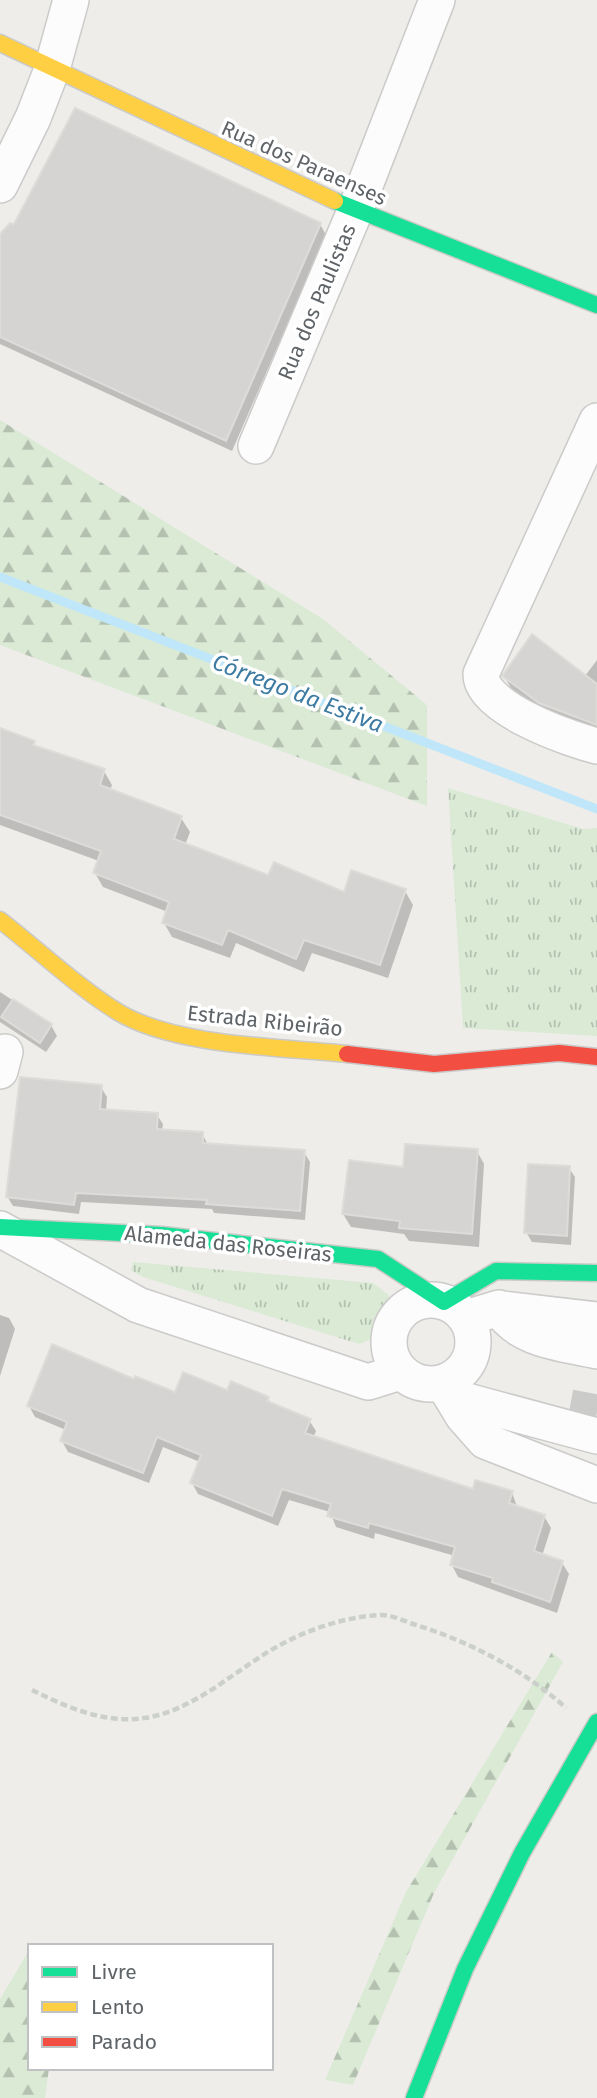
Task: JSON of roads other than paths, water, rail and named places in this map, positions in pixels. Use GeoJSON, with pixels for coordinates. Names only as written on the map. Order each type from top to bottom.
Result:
{"type":"FeatureCollection","features":[{"type":"Feature","properties":{"kind":"main road","name":"Rua dos Paraenses"},"geometry":{"type":"LineString","coordinates":[[0,43],[355,211],[597,305]]}},
{"type":"Feature","properties":{"kind":"main road","name":"Estrada Ribeirão"},"geometry":{"type":"LineString","coordinates":[[0,920],[118,1012],[156,1028],[188,1036],[434,1064],[559,1053],[597,1058]]}},
{"type":"Feature","properties":{"kind":"main road","name":"Alameda das Roseiras"},"geometry":{"type":"LineString","coordinates":[[0,1228],[162,1235],[378,1259],[455,1310]]}},
{"type":"Feature","properties":{"kind":"main road"},"geometry":{"type":"LineString","coordinates":[[455,1310],[496,1271],[597,1273]]}},
{"type":"Feature","properties":{"kind":"main road"},"geometry":{"type":"LineString","coordinates":[[414,2098],[465,1969],[522,1853],[594,1726]]}},
{"type":"Feature","properties":{"kind":"main road"},"geometry":{"type":"LineString","coordinates":[[522,1853],[597,1754]]}},
{"type":"Feature","properties":{"kind":"street"},"geometry":{"type":"LineString","coordinates":[[0,185],[33,118],[52,69],[71,0]]}},
{"type":"Feature","properties":{"kind":"street","name":"Rua dos Paulistas"},"geometry":{"type":"LineString","coordinates":[[256,446],[355,211],[437,0]]}},
{"type":"Feature","properties":{"kind":"street"},"geometry":{"type":"LineString","coordinates":[[597,421],[483,670],[481,681],[484,689],[500,704],[568,739],[597,747]]}},
{"type":"Feature","properties":{"kind":"street","name":"Alameda das Roseiras"},"geometry":{"type":"LineString","coordinates":[[0,1228],[138,1304],[368,1382],[400,1372]]}},
{"type":"Feature","properties":{"kind":"street"},"geometry":{"type":"LineString","coordinates":[[455,1310],[474,1345],[463,1371],[452,1380],[432,1385],[411,1380],[400,1372],[389,1346],[395,1320],[416,1302],[455,1310],[499,1308],[597,1320]]}},
{"type":"Feature","properties":{"kind":"street"},"geometry":{"type":"LineString","coordinates":[[499,1308],[509,1325],[522,1331],[597,1351]]}},
{"type":"Feature","properties":{"kind":"street"},"geometry":{"type":"LineString","coordinates":[[446,1388],[469,1385],[570,1407]]}},
{"type":"Feature","properties":{"kind":"street"},"geometry":{"type":"LineString","coordinates":[[446,1388],[456,1398],[597,1436]]}},
{"type":"Feature","properties":{"kind":"street"},"geometry":{"type":"LineString","coordinates":[[446,1388],[463,1416],[485,1441],[597,1485]]}},
{"type":"Feature","properties":{"kind":"waterway","name":"Córrego da Estiva"},"geometry":{"type":"LineString","coordinates":[[0,577],[597,809]]}},
{"type":"Feature","properties":{"kind":"tunnel"},"geometry":{"type":"LineString","coordinates":[[570,1407],[597,1412]]}}]}
